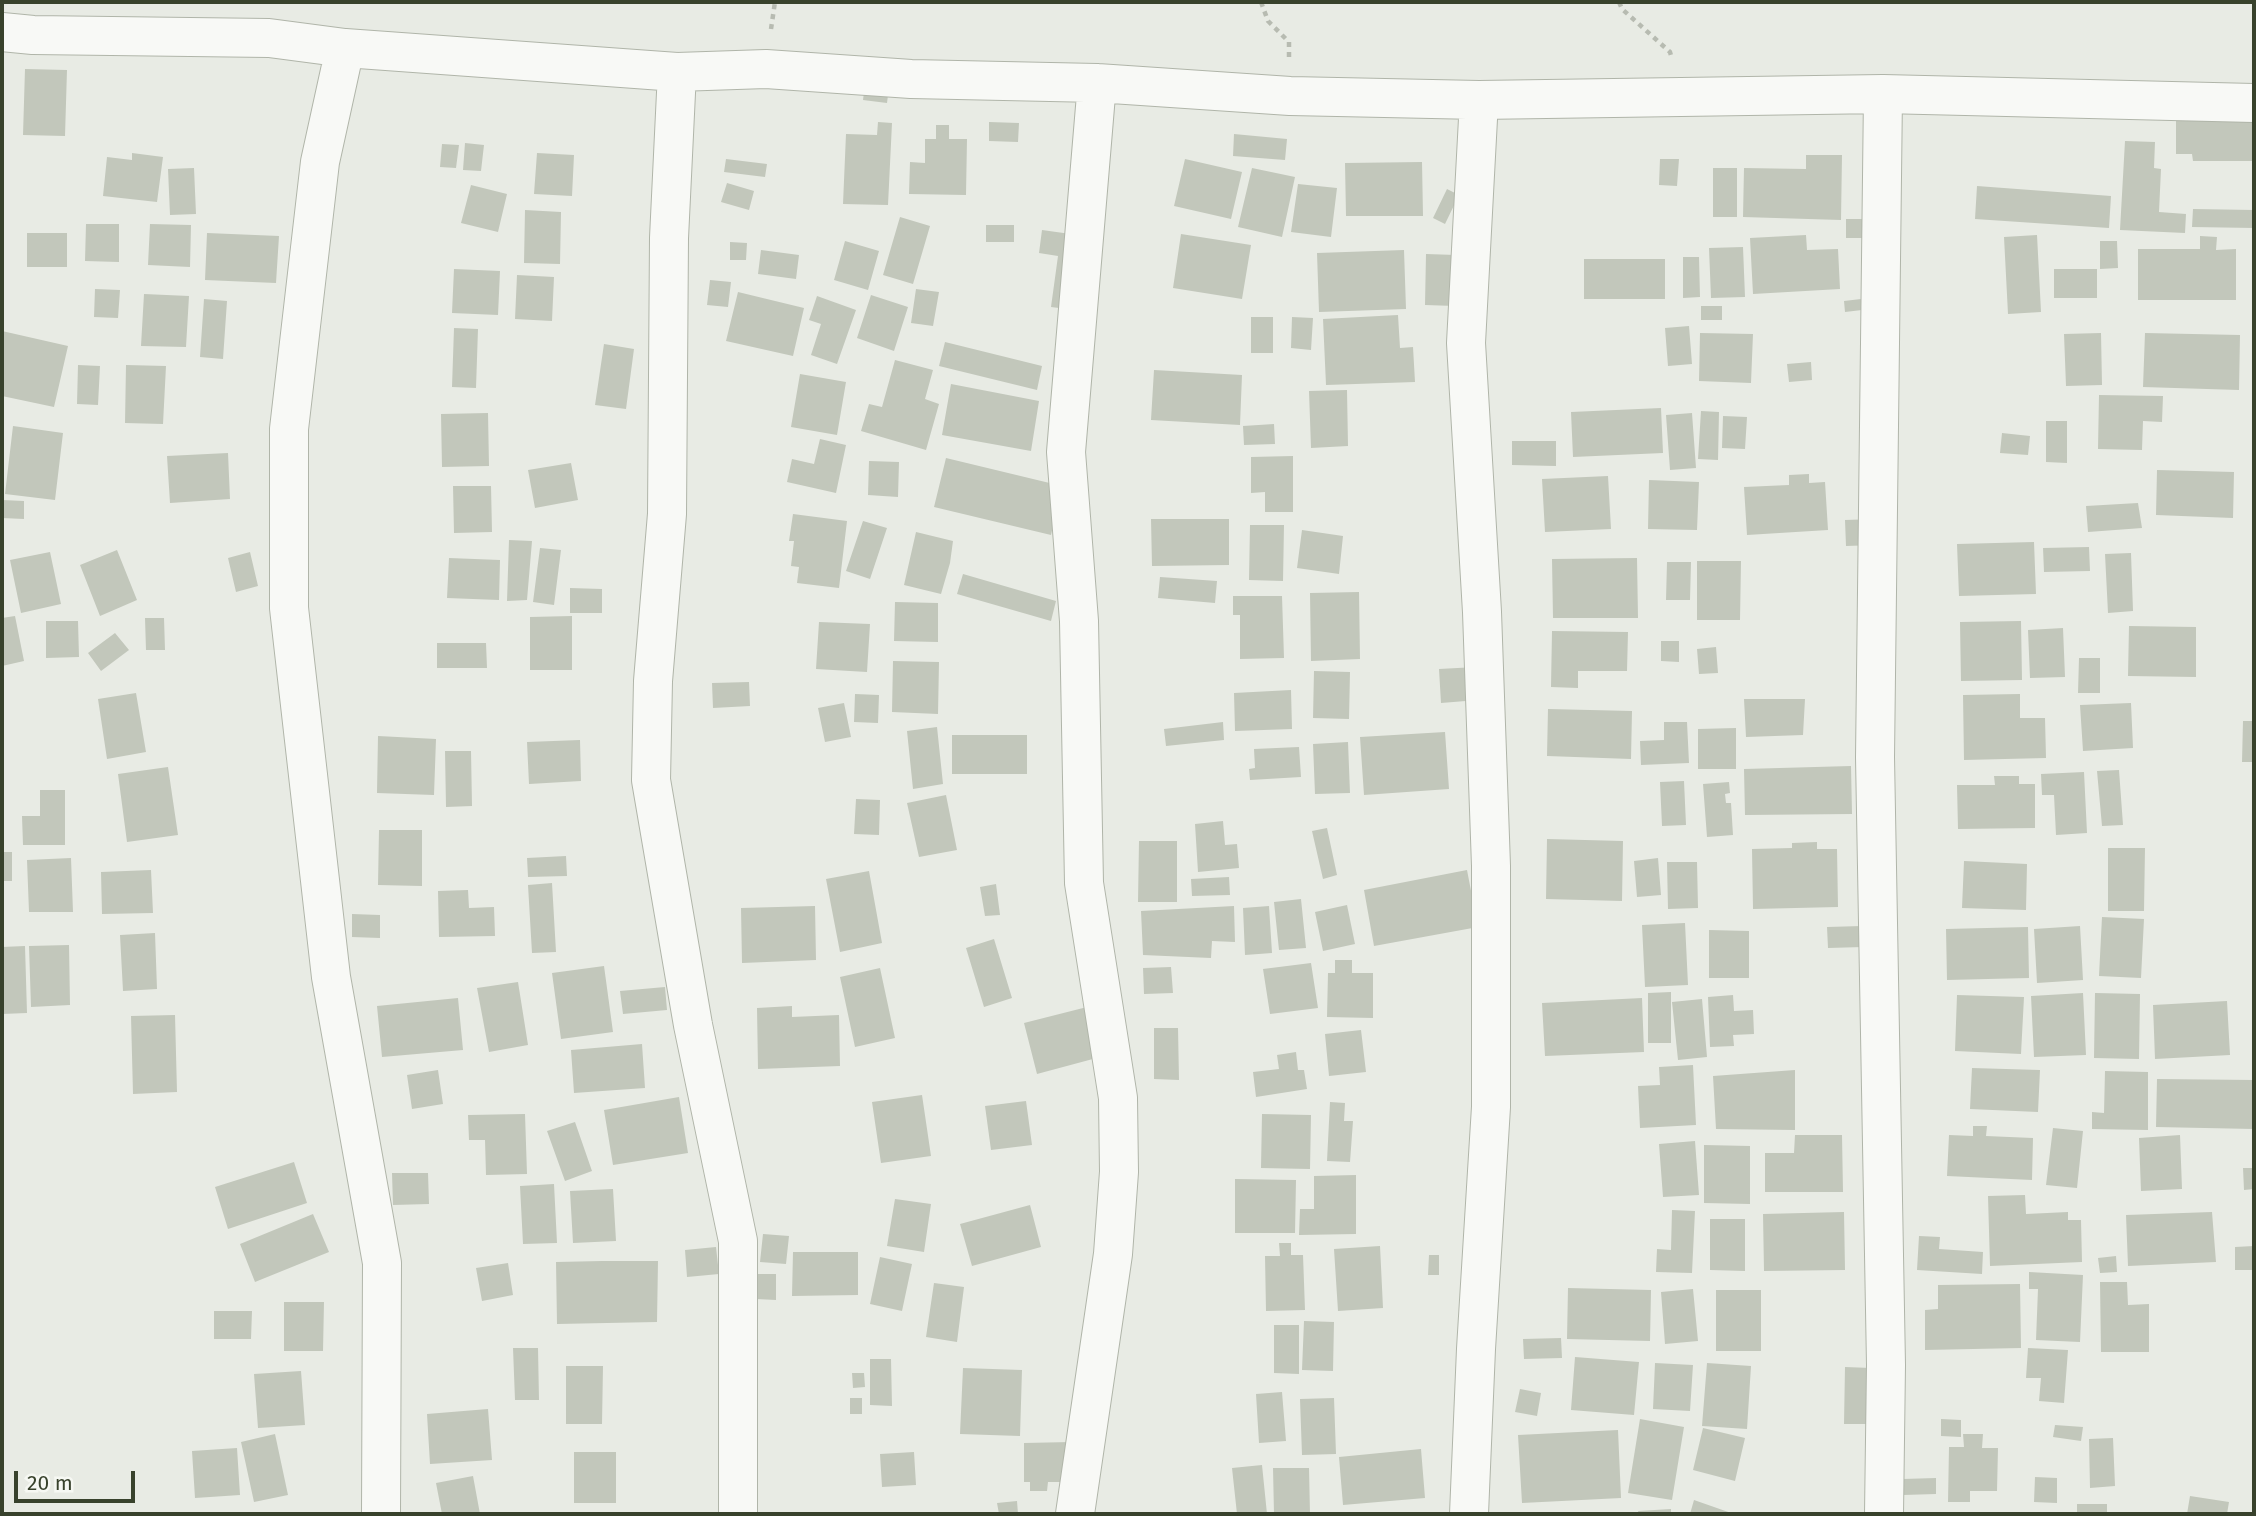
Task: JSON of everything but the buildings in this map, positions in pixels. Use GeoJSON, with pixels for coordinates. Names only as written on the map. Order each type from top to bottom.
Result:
{"type":"FeatureCollection","features":[{"type":"Feature","properties":{"kind":"street"},"geometry":{"type":"LineString","coordinates":[[2,32],[33,35],[269,38],[345,48],[677,72],[766,69],[911,79],[1097,83],[1290,96],[1479,100],[1883,94],[2254,103]]}},
{"type":"Feature","properties":{"kind":"street"},"geometry":{"type":"LineString","coordinates":[[345,48],[320,162],[289,429],[289,608],[331,977],[382,1263],[381,1514]]}},
{"type":"Feature","properties":{"kind":"street"},"geometry":{"type":"LineString","coordinates":[[677,72],[669,238],[667,514],[653,681],[651,780],[693,1025],[738,1241],[738,1514]]}},
{"type":"Feature","properties":{"kind":"street"},"geometry":{"type":"LineString","coordinates":[[1075,1514],[1113,1254],[1119,1172],[1118,1098],[1084,883],[1079,621],[1066,452],[1097,83]]}},
{"type":"Feature","properties":{"kind":"street"},"geometry":{"type":"LineString","coordinates":[[1883,94],[1875,757],[1886,1365],[1884,1514]]}},
{"type":"Feature","properties":{"kind":"street"},"geometry":{"type":"LineString","coordinates":[[1469,1514],[1491,1107],[1491,866],[1482,612],[1466,343],[1479,100]]}},
{"type":"Feature","properties":{"kind":"path"},"geometry":{"type":"LineString","coordinates":[[1261,2],[1268,20],[1289,42],[1290,96]]}},
{"type":"Feature","properties":{"kind":"path"},"geometry":{"type":"LineString","coordinates":[[1619,2],[1622,9],[1670,52],[1684,96]]}}]}
